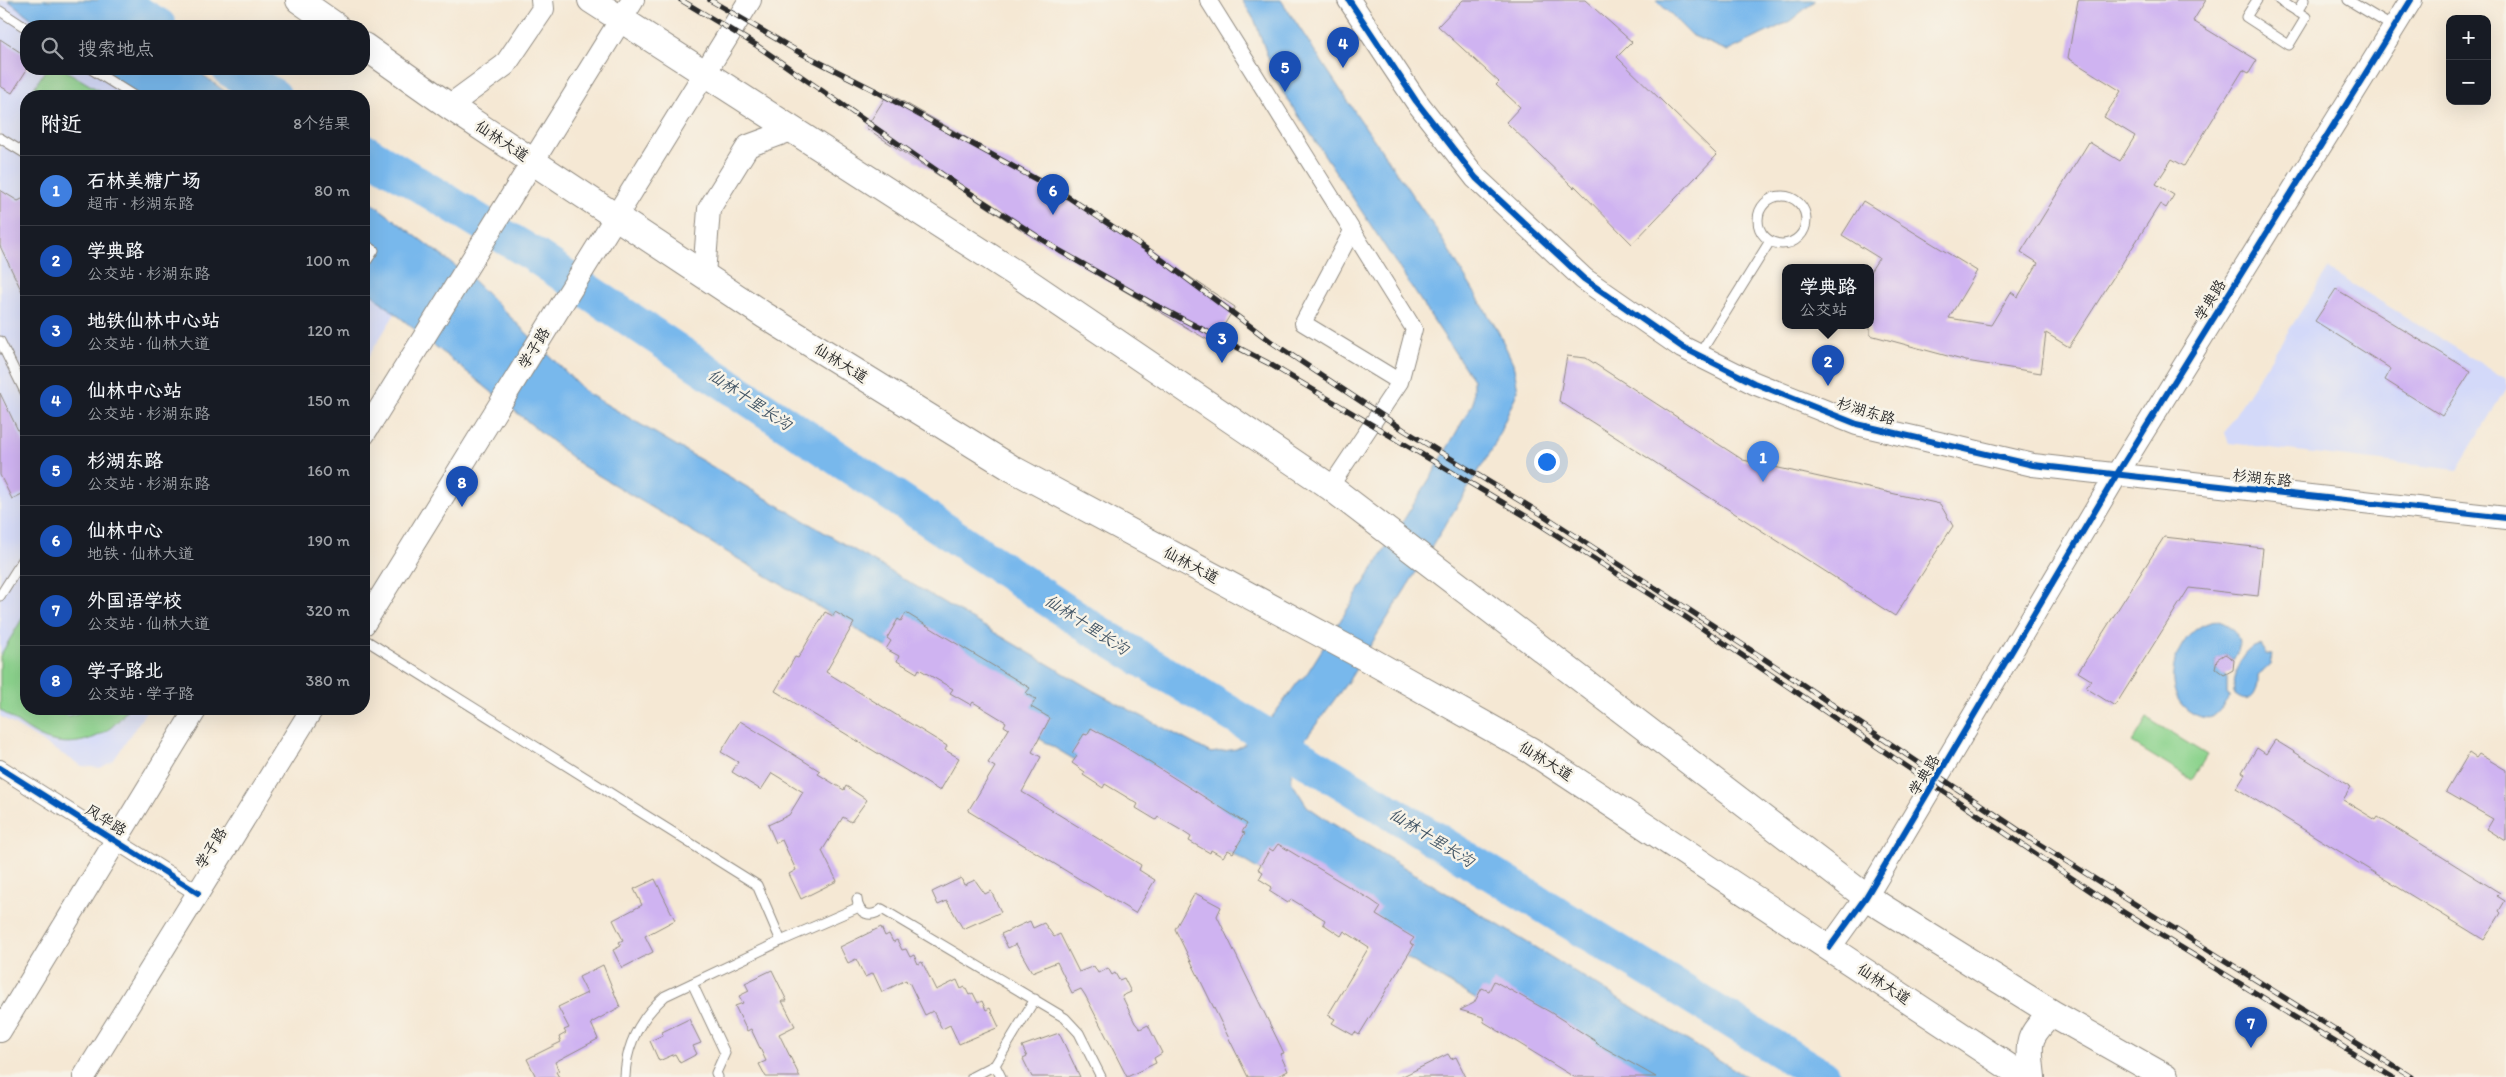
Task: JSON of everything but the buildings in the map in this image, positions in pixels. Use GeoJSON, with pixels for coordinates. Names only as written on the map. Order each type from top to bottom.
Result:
{"type":"FeatureCollection","features":[{"type":"Feature","properties":{"kind":"main road"},"geometry":{"type":"LineString","coordinates":[[300,0],[328,20]]}},
{"type":"Feature","properties":{"kind":"main road"},"geometry":{"type":"LineString","coordinates":[[591,0],[627,9],[705,72],[1015,273],[1330,488],[1866,897],[2052,1013],[2165,1077]]}},
{"type":"Feature","properties":{"kind":"main road","name":"仙林大道"},"geometry":{"type":"LineString","coordinates":[[370,50],[449,106],[764,315],[1013,469],[1366,658],[1530,750],[2024,1077]]}},
{"type":"Feature","properties":{"kind":"main road"},"geometry":{"type":"LineString","coordinates":[[2032,1077],[2029,1044],[2034,1030],[2052,1013]]}},
{"type":"Feature","properties":{"kind":"street"},"geometry":{"type":"LineString","coordinates":[[449,106],[505,65],[543,9],[542,0]]}},
{"type":"Feature","properties":{"kind":"street","name":"学子路"},"geometry":{"type":"LineString","coordinates":[[370,614],[750,0]]}},
{"type":"Feature","properties":{"kind":"street"},"geometry":{"type":"LineString","coordinates":[[1208,0],[1414,330],[1400,382],[1330,488]]}},
{"type":"Feature","properties":{"kind":"street","name":"杉湖东路"},"geometry":{"type":"LineString","coordinates":[[1349,0],[1416,101],[1476,178],[1584,279],[1682,347],[1754,383],[1858,424],[2033,466],[2506,518]]}},
{"type":"Feature","properties":{"kind":"street","name":"学典路"},"geometry":{"type":"LineString","coordinates":[[1830,947],[1866,897],[2117,474],[2411,0]]}},
{"type":"Feature","properties":{"kind":"street"},"geometry":{"type":"LineString","coordinates":[[370,424],[627,9]]}},
{"type":"Feature","properties":{"kind":"street"},"geometry":{"type":"LineString","coordinates":[[704,275],[708,210],[748,146],[794,129]]}},
{"type":"Feature","properties":{"kind":"street"},"geometry":{"type":"LineString","coordinates":[[1352,231],[1303,323],[1400,382]]}},
{"type":"Feature","properties":{"kind":"street"},"geometry":{"type":"LineString","coordinates":[[0,1031],[192,715]]}},
{"type":"Feature","properties":{"kind":"street","name":"学子路"},"geometry":{"type":"LineString","coordinates":[[84,1077],[308,715]]}},
{"type":"Feature","properties":{"kind":"street","name":"风华路"},"geometry":{"type":"LineString","coordinates":[[0,768],[198,893]]}},
{"type":"Feature","properties":{"kind":"lane"},"geometry":{"type":"LineString","coordinates":[[2256,0],[2246,17],[2288,45],[2306,17],[2279,0]]}},
{"type":"Feature","properties":{"kind":"lane"},"geometry":{"type":"LineString","coordinates":[[2297,12],[2304,0]]}},
{"type":"Feature","properties":{"kind":"lane"},"geometry":{"type":"LineString","coordinates":[[2348,0],[2394,28]]}},
{"type":"Feature","properties":{"kind":"lane"},"geometry":{"type":"LineString","coordinates":[[0,11],[20,24]]}},
{"type":"Feature","properties":{"kind":"lane"},"geometry":{"type":"LineString","coordinates":[[101,75],[124,90]]}},
{"type":"Feature","properties":{"kind":"lane"},"geometry":{"type":"LineString","coordinates":[[0,138],[20,150]]}},
{"type":"Feature","properties":{"kind":"lane"},"geometry":{"type":"LineString","coordinates":[[1774,197],[1790,197],[1804,208],[1807,224],[1804,232],[1791,243],[1782,245],[1770,241],[1761,232],[1758,224],[1761,208],[1774,197]]}},
{"type":"Feature","properties":{"kind":"lane"},"geometry":{"type":"LineString","coordinates":[[1699,355],[1770,241]]}},
{"type":"Feature","properties":{"kind":"lane"},"geometry":{"type":"LineString","coordinates":[[0,341],[20,382]]}},
{"type":"Feature","properties":{"kind":"lane"},"geometry":{"type":"LineString","coordinates":[[0,596],[20,564]]}},
{"type":"Feature","properties":{"kind":"lane"},"geometry":{"type":"LineString","coordinates":[[370,643],[757,885],[781,940]]}},
{"type":"Feature","properties":{"kind":"lane"},"geometry":{"type":"LineString","coordinates":[[624,1077],[628,1049],[643,1019],[665,996],[858,903],[866,914],[872,915],[882,909],[1072,1024],[1084,1042],[1101,1077]]}},
{"type":"Feature","properties":{"kind":"lane"},"geometry":{"type":"LineString","coordinates":[[692,983],[725,1053],[716,1073],[718,1077]]}},
{"type":"Feature","properties":{"kind":"lane"},"geometry":{"type":"LineString","coordinates":[[972,1077],[995,1066],[1035,1000]]}},
{"type":"Feature","properties":{"kind":"lane"},"geometry":{"type":"LineString","coordinates":[[995,1066],[1000,1077]]}},
{"type":"Feature","properties":{"kind":"shaded area"},"geometry":{"type":"Polygon","coordinates":[[[0,0],[34,0],[66,20],[20,20],[20,75],[152,75],[175,90],[20,90],[20,715],[144,715],[113,761],[100,768],[82,766],[0,716],[0,0]]]}},
{"type":"Feature","properties":{"kind":"shaded area"},"geometry":{"type":"Polygon","coordinates":[[[370,215],[426,263],[370,354],[370,215]]]}},
{"type":"Feature","properties":{"kind":"shaded area"},"geometry":{"type":"Polygon","coordinates":[[[2328,269],[2506,379],[2506,388],[2457,470],[2229,443],[2225,433],[2229,424],[2328,269]]]}},
{"type":"Feature","properties":{"kind":"green space"},"geometry":{"type":"Polygon","coordinates":[[[42,75],[73,75],[98,90],[33,90],[42,75]]]}},
{"type":"Feature","properties":{"kind":"green space"},"geometry":{"type":"Polygon","coordinates":[[[20,622],[20,715],[122,715],[112,727],[92,738],[69,743],[46,739],[0,710],[0,656],[20,622]]]}},
{"type":"Feature","properties":{"kind":"green space"},"geometry":{"type":"Polygon","coordinates":[[[2147,718],[2207,755],[2192,780],[2132,743],[2147,718]]]}},
{"type":"Feature","properties":{"kind":"water"},"geometry":{"type":"Polygon","coordinates":[[[8,0],[104,0],[131,20],[33,20],[8,0]]]}},
{"type":"Feature","properties":{"kind":"water"},"geometry":{"type":"Polygon","coordinates":[[[1242,0],[1281,0],[1437,231],[1498,331],[1513,363],[1518,390],[1493,448],[1349,680],[1292,757],[1291,781],[1307,806],[1330,822],[1747,1077],[1606,1077],[581,465],[370,293],[370,202],[470,277],[587,393],[1094,691],[1211,753],[1236,749],[1257,737],[1298,682],[1306,675],[1432,475],[1473,403],[1473,380],[1277,83],[1255,21],[1242,0]]]}},
{"type":"Feature","properties":{"kind":"water"},"geometry":{"type":"Polygon","coordinates":[[[1656,0],[1816,0],[1790,21],[1728,51],[1691,35],[1656,0]]]}},
{"type":"Feature","properties":{"kind":"water"},"geometry":{"type":"Polygon","coordinates":[[[102,75],[203,75],[223,90],[121,90],[102,75]]]}},
{"type":"Feature","properties":{"kind":"water"},"geometry":{"type":"Polygon","coordinates":[[[2218,621],[2225,623],[2234,631],[2239,642],[2239,648],[2234,660],[2225,654],[2217,659],[2215,668],[2227,676],[2227,693],[2230,697],[2215,715],[2205,718],[2194,714],[2182,704],[2175,691],[2173,676],[2175,661],[2182,646],[2191,634],[2204,625],[2218,621]]]}},
{"type":"Feature","properties":{"kind":"water"},"geometry":{"type":"Polygon","coordinates":[[[2260,645],[2266,654],[2272,655],[2270,665],[2258,676],[2257,687],[2253,696],[2245,700],[2234,694],[2237,672],[2248,652],[2260,645]]]}},
{"type":"Feature","properties":{"kind":"waterway","name":"仙林十里长沟"},"geometry":{"type":"LineString","coordinates":[[116,0],[149,20]]}},
{"type":"Feature","properties":{"kind":"waterway","name":"仙林十里长沟"},"geometry":{"type":"LineString","coordinates":[[239,75],[264,90]]}},
{"type":"Feature","properties":{"kind":"waterway","name":"仙林十里长沟"},"geometry":{"type":"LineString","coordinates":[[370,155],[531,253],[1091,628],[1823,1077]]}},
{"type":"Feature","properties":{"kind":"railway"},"geometry":{"type":"LineString","coordinates":[[681,0],[756,45],[956,184],[1060,251],[1153,304],[1268,363],[1539,524],[1684,616],[2107,902],[2392,1077]]}},
{"type":"Feature","properties":{"kind":"railway"},"geometry":{"type":"LineString","coordinates":[[710,0],[797,51],[878,92],[1068,197],[1154,254],[1270,341],[1404,430],[1540,513],[1766,660],[2039,844],[2411,1077]]}},
{"type":"Feature","properties":{"kind":"cycle path"},"geometry":{"type":"LineString","coordinates":[[1349,0],[1416,101],[1476,178],[1584,279],[1682,347],[1754,383],[1857,424],[2033,465],[2506,518]]}},
{"type":"Feature","properties":{"kind":"cycle path"},"geometry":{"type":"LineString","coordinates":[[1830,947],[1866,897],[2117,474],[2411,0]]}},
{"type":"Feature","properties":{"kind":"cycle path"},"geometry":{"type":"LineString","coordinates":[[0,768],[198,893]]}},
{"type":"Feature","properties":{"kind":"place","name":"仙林中心站"},"geometry":{"type":"Point","coordinates":[1343,68]}},
{"type":"Feature","properties":{"kind":"place","name":"杉湖东路"},"geometry":{"type":"Point","coordinates":[1285,92]}},
{"type":"Feature","properties":{"kind":"place","name":"仙林中心"},"geometry":{"type":"Point","coordinates":[1053,215]}},
{"type":"Feature","properties":{"kind":"place","name":"地铁仙林中心站"},"geometry":{"type":"Point","coordinates":[1222,363]}},
{"type":"Feature","properties":{"kind":"place","name":"学典路"},"geometry":{"type":"Point","coordinates":[1828,386]}},
{"type":"Feature","properties":{"kind":"place","name":"石林美糖广场"},"geometry":{"type":"Point","coordinates":[1763,482]}},
{"type":"Feature","properties":{"kind":"place","name":"学子路北"},"geometry":{"type":"Point","coordinates":[462,507]}},
{"type":"Feature","properties":{"kind":"place","name":"外国语学校"},"geometry":{"type":"Point","coordinates":[2251,1048]}}]}
